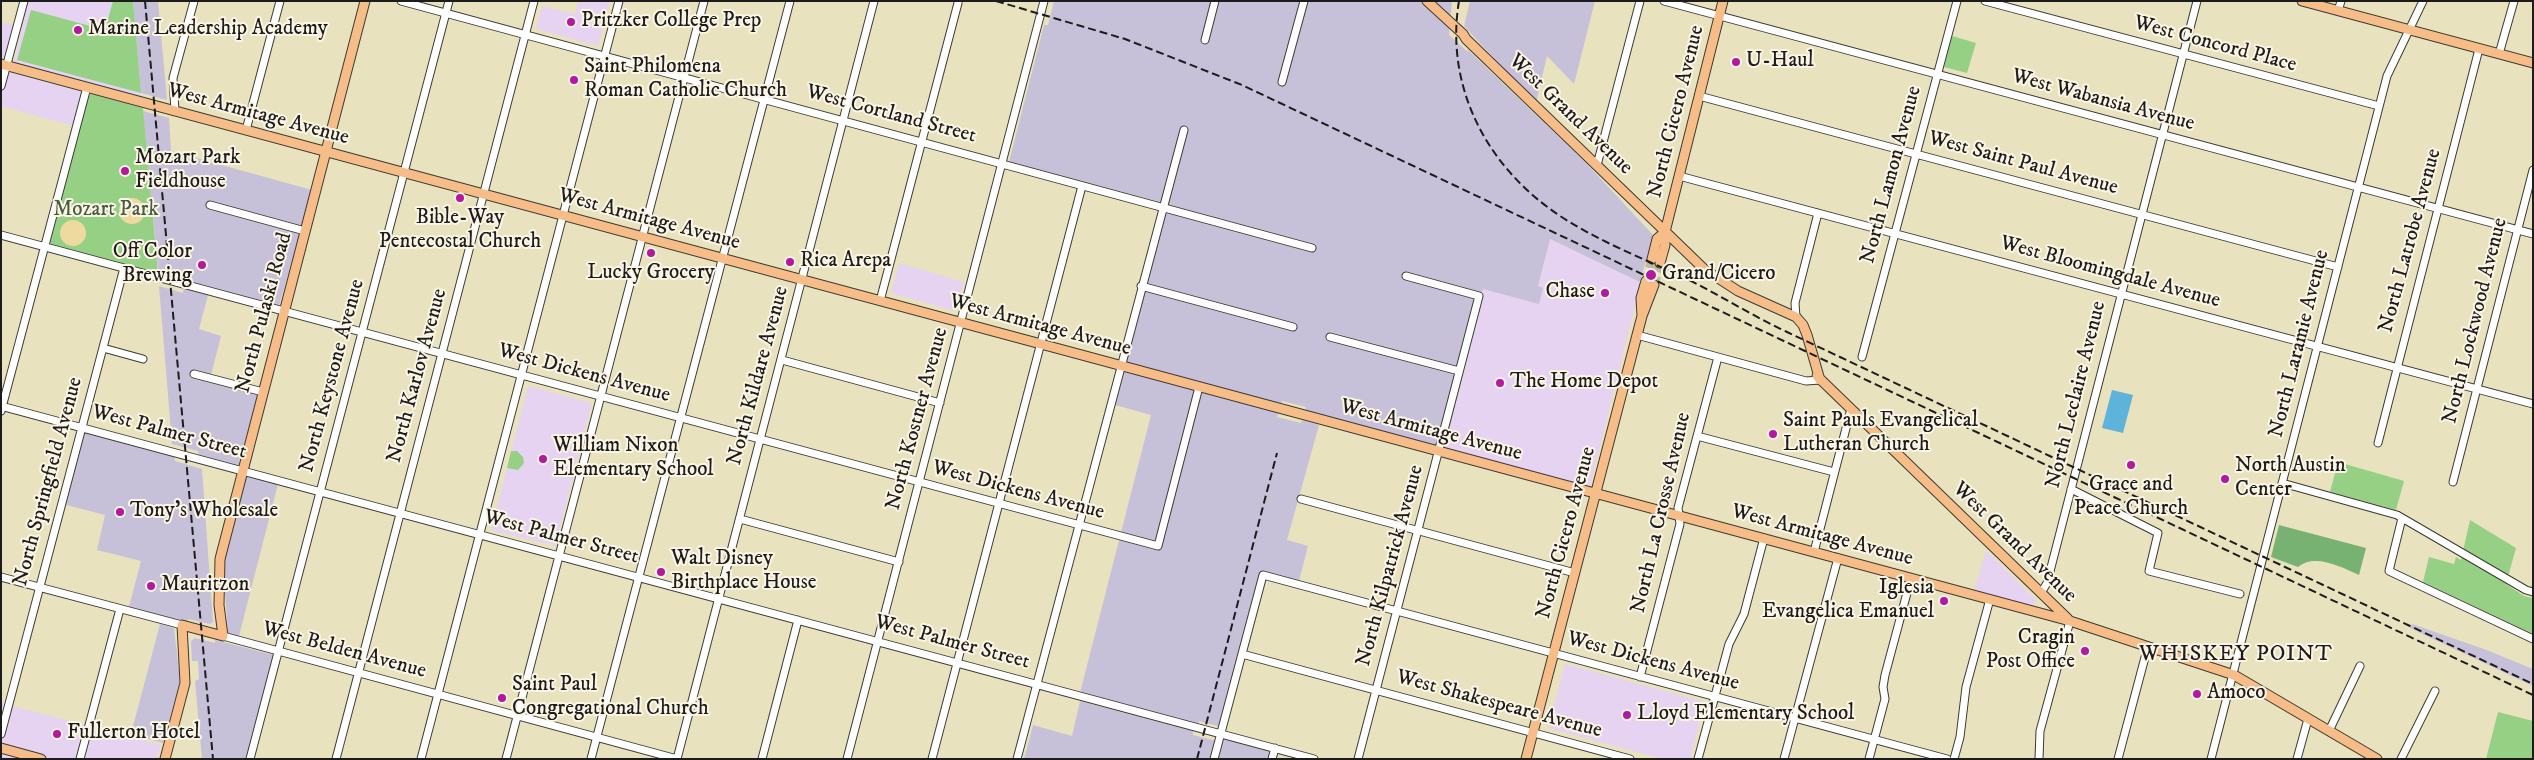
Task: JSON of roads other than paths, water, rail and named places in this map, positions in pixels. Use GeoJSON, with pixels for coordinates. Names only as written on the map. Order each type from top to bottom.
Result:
{"type":"FeatureCollection","features":[{"type":"Feature","properties":{"kind":"main road","name":"North Pulaski Road"},"geometry":{"type":"LineString","coordinates":[[223,636],[219,606],[220,559],[365,1]]}},
{"type":"Feature","properties":{"kind":"main road","name":"West Grand Avenue"},"geometry":{"type":"LineString","coordinates":[[1427,1],[1447,21],[1460,38],[1466,39],[1704,269],[1725,284],[1796,317],[1808,360],[1813,372],[1820,380],[2070,621],[2234,675],[2377,759]]}},
{"type":"Feature","properties":{"kind":"main road","name":"North Cicero Avenue"},"geometry":{"type":"LineString","coordinates":[[1656,261],[1657,239],[1664,232],[1723,1]]}},
{"type":"Feature","properties":{"kind":"main road"},"geometry":{"type":"LineString","coordinates":[[2302,1],[2533,63]]}},
{"type":"Feature","properties":{"kind":"main road","name":"West Armitage Avenue"},"geometry":{"type":"LineString","coordinates":[[4,65],[2070,621]]}},
{"type":"Feature","properties":{"kind":"main road","name":"North Cicero Avenue"},"geometry":{"type":"LineString","coordinates":[[1526,759],[1642,316],[1641,298],[1650,283]]}},
{"type":"Feature","properties":{"kind":"main road"},"geometry":{"type":"LineString","coordinates":[[2033,611],[2043,595]]}},
{"type":"Feature","properties":{"kind":"main road"},"geometry":{"type":"LineString","coordinates":[[165,759],[185,683],[182,625]]}},
{"type":"Feature","properties":{"kind":"main road","name":"West Belden Avenue"},"geometry":{"type":"LineString","coordinates":[[182,625],[223,636]]}},
{"type":"Feature","properties":{"kind":"main road"},"geometry":{"type":"LineString","coordinates":[[1,748],[41,759]]}},
{"type":"Feature","properties":{"kind":"street"},"geometry":{"type":"LineString","coordinates":[[1,86],[4,65],[24,1]]}},
{"type":"Feature","properties":{"kind":"street"},"geometry":{"type":"LineString","coordinates":[[175,111],[173,78],[194,1]]}},
{"type":"Feature","properties":{"kind":"street"},"geometry":{"type":"LineString","coordinates":[[246,130],[280,1]]}},
{"type":"Feature","properties":{"kind":"street","name":"West Cortland Street"},"geometry":{"type":"LineString","coordinates":[[401,1],[1312,248]]}},
{"type":"Feature","properties":{"kind":"street","name":"North Keystone Avenue"},"geometry":{"type":"LineString","coordinates":[[250,759],[449,1]]}},
{"type":"Feature","properties":{"kind":"street","name":"North Karlov Avenue"},"geometry":{"type":"LineString","coordinates":[[336,759],[534,1]]}},
{"type":"Feature","properties":{"kind":"street"},"geometry":{"type":"LineString","coordinates":[[421,759],[619,1]]}},
{"type":"Feature","properties":{"kind":"street"},"geometry":{"type":"LineString","coordinates":[[506,759],[704,1]]}},
{"type":"Feature","properties":{"kind":"street"},"geometry":{"type":"LineString","coordinates":[[591,759],[790,1]]}},
{"type":"Feature","properties":{"kind":"street","name":"North Kildare Avenue"},"geometry":{"type":"LineString","coordinates":[[677,759],[874,1]]}},
{"type":"Feature","properties":{"kind":"street","name":"North Kostner Avenue"},"geometry":{"type":"LineString","coordinates":[[847,759],[1044,1]]}},
{"type":"Feature","properties":{"kind":"street"},"geometry":{"type":"LineString","coordinates":[[1205,40],[1215,1]]}},
{"type":"Feature","properties":{"kind":"street"},"geometry":{"type":"LineString","coordinates":[[1282,82],[1304,1]]}},
{"type":"Feature","properties":{"kind":"street"},"geometry":{"type":"LineString","coordinates":[[1597,166],[1640,1]]}},
{"type":"Feature","properties":{"kind":"street","name":"West Wabansia Avenue"},"geometry":{"type":"LineString","coordinates":[[1664,1],[2533,234]]}},
{"type":"Feature","properties":{"kind":"street","name":"North Lamon Avenue"},"geometry":{"type":"LineString","coordinates":[[1862,357],[1957,1]]}},
{"type":"Feature","properties":{"kind":"street","name":"West Concord Place"},"geometry":{"type":"LineString","coordinates":[[1985,1],[2379,106]]}},
{"type":"Feature","properties":{"kind":"street","name":"North Leclaire Avenue"},"geometry":{"type":"LineString","coordinates":[[2043,595],[2196,1]]}},
{"type":"Feature","properties":{"kind":"street"},"geometry":{"type":"LineString","coordinates":[[2338,11],[2340,1]]}},
{"type":"Feature","properties":{"kind":"street","name":"North Laramie Avenue"},"geometry":{"type":"LineString","coordinates":[[2212,759],[2386,76],[2423,1]]}},
{"type":"Feature","properties":{"kind":"street"},"geometry":{"type":"LineString","coordinates":[[2499,54],[2514,1]]}},
{"type":"Feature","properties":{"kind":"street"},"geometry":{"type":"LineString","coordinates":[[880,301],[958,3]]}},
{"type":"Feature","properties":{"kind":"street","name":"North Latrobe Avenue"},"geometry":{"type":"LineString","coordinates":[[2378,443],[2479,49]]}},
{"type":"Feature","properties":{"kind":"street"},"geometry":{"type":"LineString","coordinates":[[2,408],[87,88]]}},
{"type":"Feature","properties":{"kind":"street","name":"West Saint Paul Avenue"},"geometry":{"type":"LineString","coordinates":[[1699,96],[2338,267]]}},
{"type":"Feature","properties":{"kind":"street"},"geometry":{"type":"LineString","coordinates":[[1017,759],[1141,286],[1184,130]]}},
{"type":"Feature","properties":{"kind":"street","name":"North Lockwood Avenue"},"geometry":{"type":"LineString","coordinates":[[2453,482],[2533,170]]}},
{"type":"Feature","properties":{"kind":"street","name":"West Bloomingdale Avenue"},"geometry":{"type":"LineString","coordinates":[[1679,176],[2533,404]]}},
{"type":"Feature","properties":{"kind":"street"},"geometry":{"type":"LineString","coordinates":[[932,759],[1082,186]]}},
{"type":"Feature","properties":{"kind":"street"},"geometry":{"type":"LineString","coordinates":[[210,205],[305,230]]}},
{"type":"Feature","properties":{"kind":"street"},"geometry":{"type":"LineString","coordinates":[[1796,317],[1795,303],[1818,213]]}},
{"type":"Feature","properties":{"kind":"street","name":"West Dickens Avenue"},"geometry":{"type":"LineString","coordinates":[[1,235],[1158,546],[1200,386]]}},
{"type":"Feature","properties":{"kind":"street","name":"North Springfield Avenue"},"geometry":{"type":"LineString","coordinates":[[1,734],[124,268]]}},
{"type":"Feature","properties":{"kind":"street","name":"North Kilpatrick Avenue"},"geometry":{"type":"LineString","coordinates":[[1358,759],[1479,296],[1406,276]]}},
{"type":"Feature","properties":{"kind":"street"},"geometry":{"type":"LineString","coordinates":[[1141,286],[1293,327]]}},
{"type":"Feature","properties":{"kind":"street"},"geometry":{"type":"LineString","coordinates":[[1637,335],[1806,380],[1820,380]]}},
{"type":"Feature","properties":{"kind":"street"},"geometry":{"type":"LineString","coordinates":[[1330,337],[1459,371]]}},
{"type":"Feature","properties":{"kind":"street"},"geometry":{"type":"LineString","coordinates":[[103,348],[142,359]]}},
{"type":"Feature","properties":{"kind":"street","name":"North La Crosse Avenue"},"geometry":{"type":"LineString","coordinates":[[1640,677],[1680,524],[1678,508],[1718,357]]}},
{"type":"Feature","properties":{"kind":"street"},"geometry":{"type":"LineString","coordinates":[[782,360],[940,403]]}},
{"type":"Feature","properties":{"kind":"street"},"geometry":{"type":"LineString","coordinates":[[194,374],[263,392]]}},
{"type":"Feature","properties":{"kind":"street","name":"West Palmer Street"},"geometry":{"type":"LineString","coordinates":[[2,408],[82,427],[1314,759]]}},
{"type":"Feature","properties":{"kind":"street"},"geometry":{"type":"LineString","coordinates":[[1814,552],[1851,409]]}},
{"type":"Feature","properties":{"kind":"street"},"geometry":{"type":"LineString","coordinates":[[1697,436],[1834,472]]}},
{"type":"Feature","properties":{"kind":"street"},"geometry":{"type":"LineString","coordinates":[[2282,483],[2389,512],[2526,590],[2533,592]]}},
{"type":"Feature","properties":{"kind":"street"},"geometry":{"type":"LineString","coordinates":[[2071,489],[2158,533],[2149,570],[2240,594]]}},
{"type":"Feature","properties":{"kind":"street"},"geometry":{"type":"LineString","coordinates":[[1301,500],[1575,573]]}},
{"type":"Feature","properties":{"kind":"street"},"geometry":{"type":"LineString","coordinates":[[2402,518],[2389,571],[2533,639]]}},
{"type":"Feature","properties":{"kind":"street"},"geometry":{"type":"LineString","coordinates":[[740,519],[899,562]]}},
{"type":"Feature","properties":{"kind":"street"},"geometry":{"type":"LineString","coordinates":[[1698,759],[1729,644],[1744,614],[1764,538]]}},
{"type":"Feature","properties":{"kind":"street"},"geometry":{"type":"LineString","coordinates":[[1784,759],[1838,558]]}},
{"type":"Feature","properties":{"kind":"street","name":"West Dickens Avenue"},"geometry":{"type":"LineString","coordinates":[[1242,654],[1263,575],[1947,759]]}},
{"type":"Feature","properties":{"kind":"street","name":"West Belden Avenue"},"geometry":{"type":"LineString","coordinates":[[1,577],[182,625]]}},
{"type":"Feature","properties":{"kind":"street"},"geometry":{"type":"LineString","coordinates":[[1869,759],[1885,699],[1883,687],[1885,675],[1911,578]]}},
{"type":"Feature","properties":{"kind":"street"},"geometry":{"type":"LineString","coordinates":[[1954,759],[1960,737],[1962,704],[1990,599]]}},
{"type":"Feature","properties":{"kind":"street"},"geometry":{"type":"LineString","coordinates":[[80,759],[120,609]]}},
{"type":"Feature","properties":{"kind":"street"},"geometry":{"type":"LineString","coordinates":[[762,759],[798,620]]}},
{"type":"Feature","properties":{"kind":"street"},"geometry":{"type":"LineString","coordinates":[[2039,759],[2040,731],[2070,621]]}},
{"type":"Feature","properties":{"kind":"street","name":"West Belden Avenue"},"geometry":{"type":"LineString","coordinates":[[223,636],[677,759]]}},
{"type":"Feature","properties":{"kind":"street"},"geometry":{"type":"LineString","coordinates":[[2118,759],[2148,646]]}},
{"type":"Feature","properties":{"kind":"street"},"geometry":{"type":"LineString","coordinates":[[1214,759],[1242,654]]}},
{"type":"Feature","properties":{"kind":"street","name":"West Shakespeare Avenue"},"geometry":{"type":"LineString","coordinates":[[1242,654],[1630,759]]}},
{"type":"Feature","properties":{"kind":"street"},"geometry":{"type":"LineString","coordinates":[[2329,731],[2360,666]]}},
{"type":"Feature","properties":{"kind":"street"},"geometry":{"type":"LineString","coordinates":[[2401,759],[2435,691]]}},
{"type":"Feature","properties":{"kind":"street"},"geometry":{"type":"LineString","coordinates":[[2298,759],[2308,719]]}},
{"type":"Feature","properties":{"kind":"street"},"geometry":{"type":"LineString","coordinates":[[1272,759],[1275,748]]}},
{"type":"Feature","properties":{"kind":"water"},"geometry":{"type":"Polygon","coordinates":[[[2112,390],[2133,395],[2123,433],[2102,428],[2112,390]]]}},
{"type":"Feature","properties":{"kind":"tunnel"},"geometry":{"type":"LineString","coordinates":[[1646,281],[1652,259]]}},
{"type":"Feature","properties":{"kind":"tunnel"},"geometry":{"type":"LineString","coordinates":[[1654,285],[1660,263]]}},
{"type":"Feature","properties":{"kind":"railway"},"geometry":{"type":"LineString","coordinates":[[145,1],[213,759]]}},
{"type":"Feature","properties":{"kind":"railway"},"geometry":{"type":"LineString","coordinates":[[996,1],[1125,39],[1242,85],[2533,695]]}},
{"type":"Feature","properties":{"kind":"railway"},"geometry":{"type":"LineString","coordinates":[[1459,1],[1456,34],[1459,67],[1467,98],[1479,127],[1496,154],[1516,179],[1541,202],[1568,221],[1611,244],[1687,279],[1787,332],[2533,684]]}},
{"type":"Feature","properties":{"kind":"railway"},"geometry":{"type":"LineString","coordinates":[[1197,759],[1277,453]]}},
{"type":"Feature","properties":{"kind":"place","name":"Pritzker College Prep"},"geometry":{"type":"Point","coordinates":[571,22]}},
{"type":"Feature","properties":{"kind":"place","name":"Marine Leadership Academy"},"geometry":{"type":"Point","coordinates":[78,30]}},
{"type":"Feature","properties":{"kind":"place","name":"U-Haul"},"geometry":{"type":"Point","coordinates":[1736,62]}},
{"type":"Feature","properties":{"kind":"place","name":"Saint Philomena Roman Catholic Church"},"geometry":{"type":"Point","coordinates":[574,80]}},
{"type":"Feature","properties":{"kind":"place","name":"Mozart Park Fieldhouse"},"geometry":{"type":"Point","coordinates":[125,171]}},
{"type":"Feature","properties":{"kind":"place","name":"Bible-Way Pentecostal Church"},"geometry":{"type":"Point","coordinates":[460,198]}},
{"type":"Feature","properties":{"kind":"place","name":"Lucky Grocery"},"geometry":{"type":"Point","coordinates":[651,253]}},
{"type":"Feature","properties":{"kind":"place","name":"Rica Arepa"},"geometry":{"type":"Point","coordinates":[790,262]}},
{"type":"Feature","properties":{"kind":"place","name":"Off Color Brewing"},"geometry":{"type":"Point","coordinates":[202,265]}},
{"type":"Feature","properties":{"kind":"place","name":"Grand/Cicero"},"geometry":{"type":"Point","coordinates":[1651,275]}},
{"type":"Feature","properties":{"kind":"place","name":"Chase"},"geometry":{"type":"Point","coordinates":[1605,293]}},
{"type":"Feature","properties":{"kind":"place","name":"The Home Depot"},"geometry":{"type":"Point","coordinates":[1500,383]}},
{"type":"Feature","properties":{"kind":"place","name":"Saint Pauls Evangelical Lutheran Church"},"geometry":{"type":"Point","coordinates":[1773,434]}},
{"type":"Feature","properties":{"kind":"place","name":"William Nixon Elementary School"},"geometry":{"type":"Point","coordinates":[543,459]}},
{"type":"Feature","properties":{"kind":"place","name":"Grace and Peace Church"},"geometry":{"type":"Point","coordinates":[2131,465]}},
{"type":"Feature","properties":{"kind":"place","name":"North Austin Center"},"geometry":{"type":"Point","coordinates":[2225,479]}},
{"type":"Feature","properties":{"kind":"place","name":"Tony's Wholesale"},"geometry":{"type":"Point","coordinates":[120,512]}},
{"type":"Feature","properties":{"kind":"place","name":"Walt Disney Birthplace House"},"geometry":{"type":"Point","coordinates":[661,572]}},
{"type":"Feature","properties":{"kind":"place","name":"Mauritzon"},"geometry":{"type":"Point","coordinates":[151,586]}},
{"type":"Feature","properties":{"kind":"place","name":"Iglesia Evangelica Emanuel"},"geometry":{"type":"Point","coordinates":[1944,601]}},
{"type":"Feature","properties":{"kind":"place","name":"Cragin Post Office"},"geometry":{"type":"Point","coordinates":[2085,651]}},
{"type":"Feature","properties":{"kind":"place","name":"Amoco"},"geometry":{"type":"Point","coordinates":[2197,694]}},
{"type":"Feature","properties":{"kind":"place","name":"Saint Paul Congregational Church"},"geometry":{"type":"Point","coordinates":[502,698]}},
{"type":"Feature","properties":{"kind":"place","name":"Lloyd Elementary School"},"geometry":{"type":"Point","coordinates":[1627,715]}},
{"type":"Feature","properties":{"kind":"place","name":"Fullerton Hotel"},"geometry":{"type":"Point","coordinates":[57,734]}},
{"type":"Feature","properties":{"kind":"district","name":"WHISKEY POINT"},"geometry":{"type":"Point","coordinates":[2236,655]}},
{"type":"Feature","properties":{"kind":"park label","name":"Mozart Park"},"geometry":{"type":"Point","coordinates":[106,211]}}]}
